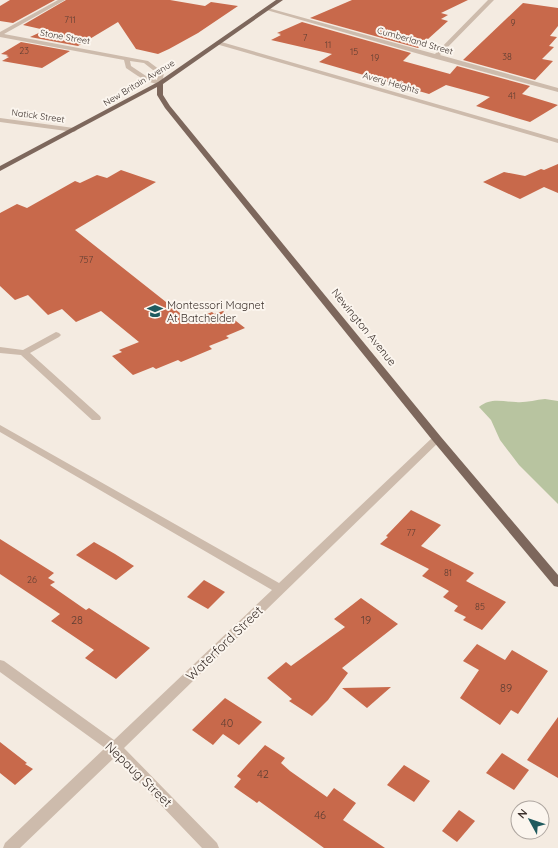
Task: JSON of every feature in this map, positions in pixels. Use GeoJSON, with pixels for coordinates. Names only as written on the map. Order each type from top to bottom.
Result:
{"type":"FeatureCollection","features":[{"type":"Feature","properties":{"kind":"main road","name":"New Britain Avenue"},"geometry":{"type":"LineString","coordinates":[[0,168],[160,83],[280,0]]}},
{"type":"Feature","properties":{"kind":"main road","name":"Newington Avenue"},"geometry":{"type":"LineString","coordinates":[[160,83],[160,95],[167,107],[437,439],[558,583]]}},
{"type":"Feature","properties":{"kind":"street"},"geometry":{"type":"LineString","coordinates":[[0,34],[62,0]]}},
{"type":"Feature","properties":{"kind":"street"},"geometry":{"type":"LineString","coordinates":[[435,56],[491,0]]}},
{"type":"Feature","properties":{"kind":"street","name":"Cumberland Street"},"geometry":{"type":"LineString","coordinates":[[266,9],[558,90]]}},
{"type":"Feature","properties":{"kind":"street","name":"Stone Street"},"geometry":{"type":"LineString","coordinates":[[0,34],[146,62],[161,73],[160,83]]}},
{"type":"Feature","properties":{"kind":"street","name":"Avery Heights"},"geometry":{"type":"LineString","coordinates":[[218,43],[558,141]]}},
{"type":"Feature","properties":{"kind":"street"},"geometry":{"type":"LineString","coordinates":[[127,59],[128,67],[144,77],[160,83]]}},
{"type":"Feature","properties":{"kind":"street","name":"Natick Street"},"geometry":{"type":"LineString","coordinates":[[0,120],[74,130]]}},
{"type":"Feature","properties":{"kind":"street"},"geometry":{"type":"LineString","coordinates":[[24,353],[56,335]]}},
{"type":"Feature","properties":{"kind":"street"},"geometry":{"type":"LineString","coordinates":[[0,350],[24,353],[96,418]]}},
{"type":"Feature","properties":{"kind":"street"},"geometry":{"type":"LineString","coordinates":[[0,428],[279,589]]}},
{"type":"Feature","properties":{"kind":"street","name":"Waterford Street"},"geometry":{"type":"LineString","coordinates":[[10,848],[437,439]]}},
{"type":"Feature","properties":{"kind":"street","name":"Nepaug Street"},"geometry":{"type":"LineString","coordinates":[[0,665],[115,748],[212,848]]}},
{"type":"Feature","properties":{"kind":"green space"},"geometry":{"type":"Polygon","coordinates":[[[545,399],[558,401],[558,504],[519,465],[500,440],[491,420],[479,407],[493,401],[523,402],[545,399]]]}},
{"type":"Feature","properties":{"kind":"building"},"geometry":{"type":"Polygon","coordinates":[[[10,0],[55,0],[13,23],[0,21],[0,6],[10,0]]]}},
{"type":"Feature","properties":{"kind":"building"},"geometry":{"type":"Polygon","coordinates":[[[66,0],[170,0],[205,6],[211,2],[238,6],[198,33],[158,54],[136,49],[118,22],[78,46],[30,37],[45,30],[23,25],[66,0]]]}},
{"type":"Feature","properties":{"kind":"building"},"geometry":{"type":"Polygon","coordinates":[[[352,0],[468,0],[441,13],[448,15],[441,19],[448,21],[418,48],[310,18],[352,0]]]}},
{"type":"Feature","properties":{"kind":"building"},"geometry":{"type":"Polygon","coordinates":[[[523,3],[558,8],[558,26],[550,36],[557,37],[549,46],[554,47],[542,59],[553,61],[535,80],[463,60],[523,3]]]}},
{"type":"Feature","properties":{"kind":"building"},"geometry":{"type":"Polygon","coordinates":[[[302,22],[411,53],[403,61],[450,74],[457,66],[530,86],[522,94],[558,105],[530,122],[476,106],[490,97],[446,85],[429,94],[319,62],[332,54],[271,40],[281,35],[277,33],[302,22]]]}},
{"type":"Feature","properties":{"kind":"building"},"geometry":{"type":"Polygon","coordinates":[[[21,42],[70,51],[42,68],[2,61],[9,57],[6,56],[8,55],[1,54],[21,42]]]}},
{"type":"Feature","properties":{"kind":"building"},"geometry":{"type":"Polygon","coordinates":[[[558,164],[558,193],[544,187],[520,199],[483,182],[504,172],[525,176],[558,164]]]}},
{"type":"Feature","properties":{"kind":"building"},"geometry":{"type":"Polygon","coordinates":[[[121,170],[156,182],[75,230],[190,321],[212,312],[214,314],[223,311],[245,328],[226,336],[229,338],[209,346],[212,349],[181,362],[178,360],[156,369],[153,367],[133,375],[112,356],[122,352],[119,350],[139,342],[101,311],[76,322],[62,309],[48,315],[28,295],[15,300],[0,286],[0,213],[17,204],[27,208],[75,181],[80,183],[97,175],[107,178],[121,170]]]}},
{"type":"Feature","properties":{"kind":"building"},"geometry":{"type":"Polygon","coordinates":[[[411,510],[441,525],[421,546],[474,573],[466,581],[506,602],[482,630],[463,620],[466,617],[454,611],[458,606],[443,597],[449,591],[422,576],[429,569],[380,544],[411,510]]]}},
{"type":"Feature","properties":{"kind":"building"},"geometry":{"type":"Polygon","coordinates":[[[0,539],[54,573],[48,578],[55,582],[50,585],[86,610],[89,608],[150,648],[116,679],[85,658],[94,650],[51,621],[60,614],[0,574],[0,539]]]}},
{"type":"Feature","properties":{"kind":"building"},"geometry":{"type":"Polygon","coordinates":[[[94,542],[134,566],[116,580],[76,555],[94,542]]]}},
{"type":"Feature","properties":{"kind":"building"},"geometry":{"type":"Polygon","coordinates":[[[204,580],[225,592],[208,609],[187,597],[204,580]]]}},
{"type":"Feature","properties":{"kind":"building"},"geometry":{"type":"Polygon","coordinates":[[[361,598],[398,624],[342,668],[348,673],[328,700],[312,716],[289,701],[292,699],[267,678],[286,662],[291,666],[345,627],[334,619],[361,598]]]}},
{"type":"Feature","properties":{"kind":"building"},"geometry":{"type":"Polygon","coordinates":[[[477,644],[505,660],[512,650],[548,671],[518,714],[511,710],[500,725],[460,698],[479,670],[463,661],[477,644]]]}},
{"type":"Feature","properties":{"kind":"building"},"geometry":{"type":"Polygon","coordinates":[[[391,687],[367,708],[342,688],[391,687]]]}},
{"type":"Feature","properties":{"kind":"building"},"geometry":{"type":"Polygon","coordinates":[[[225,698],[262,722],[239,745],[223,734],[213,745],[192,730],[225,698]]]}},
{"type":"Feature","properties":{"kind":"building"},"geometry":{"type":"Polygon","coordinates":[[[558,717],[558,778],[527,760],[558,717]]]}},
{"type":"Feature","properties":{"kind":"building"},"geometry":{"type":"Polygon","coordinates":[[[0,742],[33,769],[15,785],[0,773],[0,742]]]}},
{"type":"Feature","properties":{"kind":"building"},"geometry":{"type":"Polygon","coordinates":[[[265,745],[285,758],[281,763],[290,771],[327,797],[334,788],[356,803],[343,820],[385,848],[324,848],[259,801],[257,803],[234,787],[241,779],[237,776],[265,745]]]}},
{"type":"Feature","properties":{"kind":"building"},"geometry":{"type":"Polygon","coordinates":[[[502,753],[529,770],[514,790],[486,773],[502,753]]]}},
{"type":"Feature","properties":{"kind":"building"},"geometry":{"type":"Polygon","coordinates":[[[404,765],[430,781],[414,802],[387,785],[404,765]]]}},
{"type":"Feature","properties":{"kind":"building"},"geometry":{"type":"Polygon","coordinates":[[[459,810],[475,821],[457,842],[442,831],[459,810]]]}},
{"type":"Feature","properties":{"kind":"place","name":"Montessori Magnet At Batchelder"},"geometry":{"type":"Point","coordinates":[155,311]}}]}
